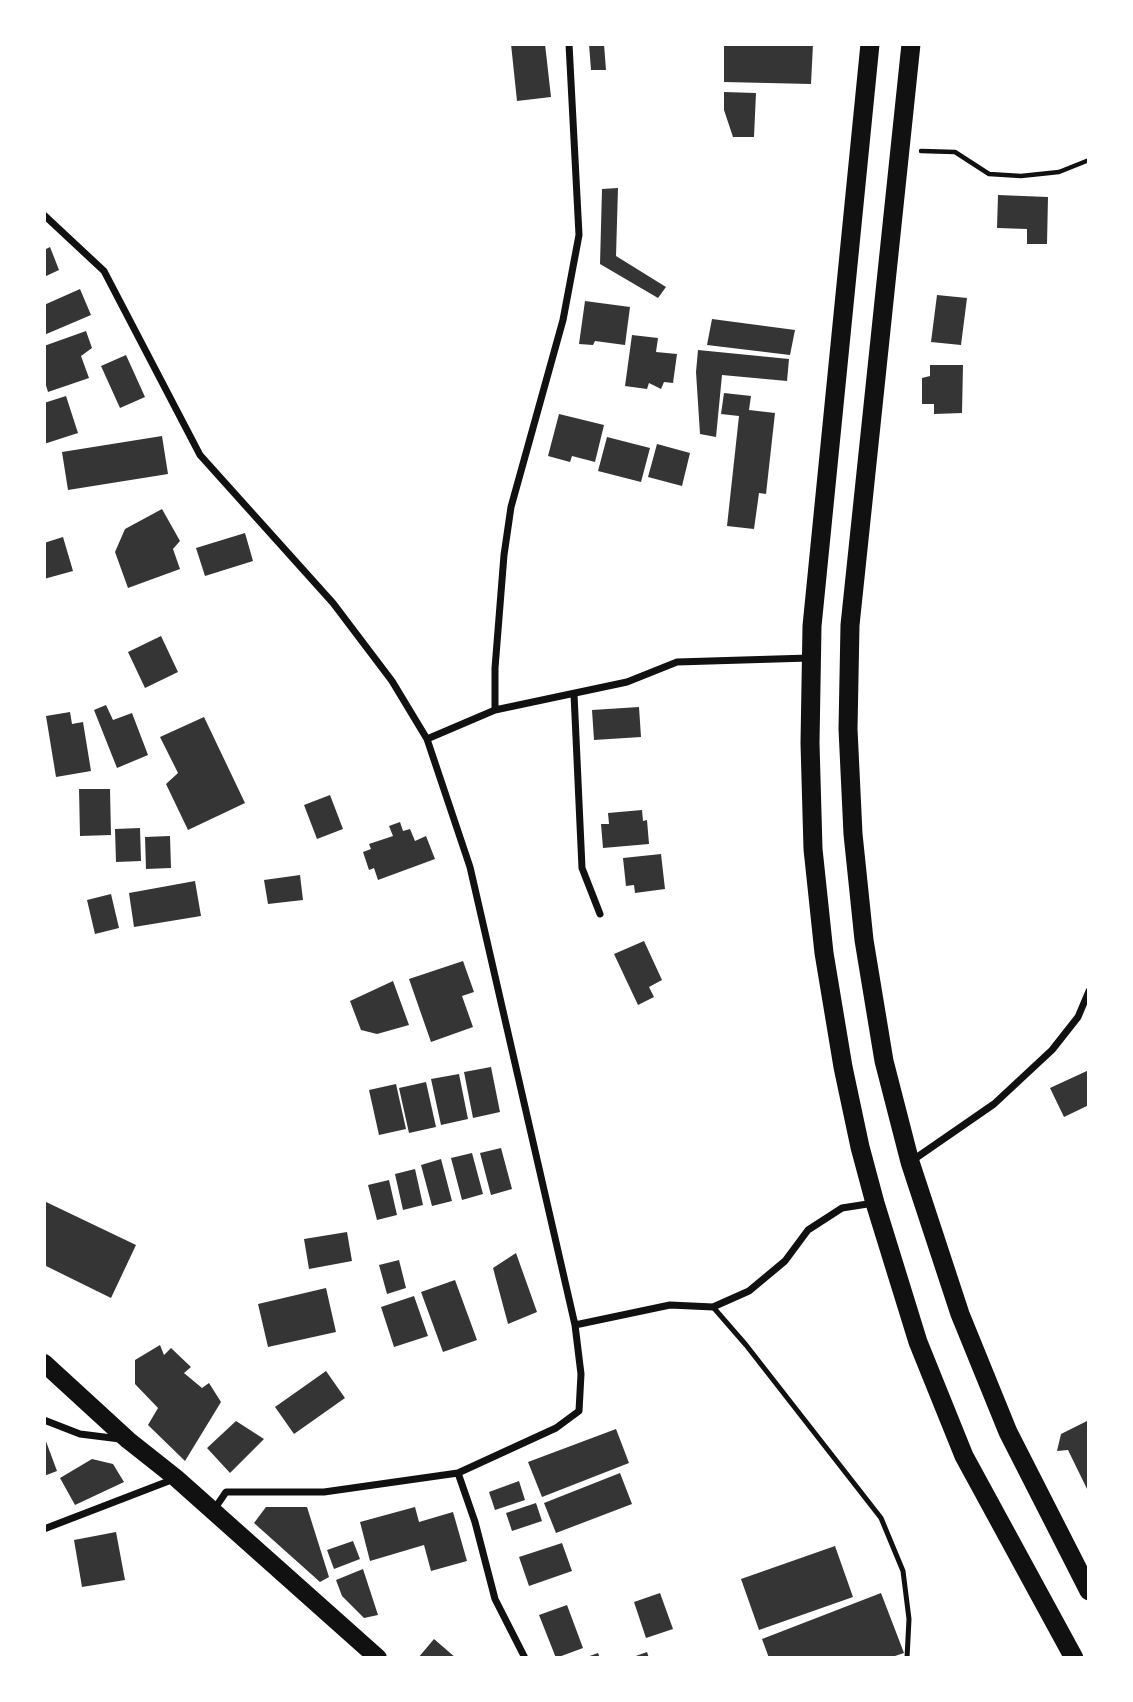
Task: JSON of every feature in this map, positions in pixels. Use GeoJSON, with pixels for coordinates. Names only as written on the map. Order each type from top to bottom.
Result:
{"type":"FeatureCollection","features":[{"type":"Feature","properties":{"kind":"highway"},"geometry":{"type":"LineString","coordinates":[[870,44],[812,626],[810,743],[813,849],[824,953],[843,1067],[875,1203],[918,1342],[964,1456],[1074,1658]]}},
{"type":"Feature","properties":{"kind":"highway"},"geometry":{"type":"LineString","coordinates":[[911,44],[850,625],[848,729],[853,834],[864,940],[884,1061],[910,1162],[960,1314],[1008,1432],[1089,1591]]}},
{"type":"Feature","properties":{"kind":"main road"},"geometry":{"type":"LineString","coordinates":[[44,1363],[128,1440],[176,1478],[378,1658]]}},
{"type":"Feature","properties":{"kind":"street"},"geometry":{"type":"LineString","coordinates":[[495,710],[503,555],[510,507],[563,320],[579,234],[569,44]]}},
{"type":"Feature","properties":{"kind":"street"},"geometry":{"type":"LineString","coordinates":[[44,215],[104,271],[200,455],[333,603],[392,681],[426,739],[470,867],[575,1325],[581,1374],[579,1411],[556,1428],[458,1473],[324,1492],[226,1492],[213,1512]]}},
{"type":"Feature","properties":{"kind":"street"},"geometry":{"type":"LineString","coordinates":[[426,739],[495,710],[627,682],[677,662],[811,658]]}},
{"type":"Feature","properties":{"kind":"street"},"geometry":{"type":"LineString","coordinates":[[574,694],[582,868],[600,914]]}},
{"type":"Feature","properties":{"kind":"street"},"geometry":{"type":"LineString","coordinates":[[910,1162],[994,1104],[1052,1050],[1078,1017],[1089,991]]}},
{"type":"Feature","properties":{"kind":"street"},"geometry":{"type":"LineString","coordinates":[[575,1325],[670,1304],[713,1307],[749,1291],[785,1261],[808,1230],[842,1208],[875,1203]]}},
{"type":"Feature","properties":{"kind":"street"},"geometry":{"type":"LineString","coordinates":[[44,1420],[80,1434],[128,1440]]}},
{"type":"Feature","properties":{"kind":"street"},"geometry":{"type":"LineString","coordinates":[[458,1473],[475,1522],[495,1599],[525,1658]]}},
{"type":"Feature","properties":{"kind":"street"},"geometry":{"type":"LineString","coordinates":[[44,1529],[176,1478]]}},
{"type":"Feature","properties":{"kind":"lane"},"geometry":{"type":"LineString","coordinates":[[713,1307],[746,1345],[881,1518],[903,1571],[909,1619],[907,1658]]}},
{"type":"Feature","properties":{"kind":"path"},"geometry":{"type":"LineString","coordinates":[[900,150],[955,152],[989,174],[1021,176],[1059,172],[1089,160]]}},
{"type":"Feature","properties":{"kind":"building"},"geometry":{"type":"Polygon","coordinates":[[[511,44],[545,44],[551,97],[517,101],[511,44]]]}},
{"type":"Feature","properties":{"kind":"building"},"geometry":{"type":"Polygon","coordinates":[[[589,44],[604,44],[606,70],[591,70],[589,44]]]}},
{"type":"Feature","properties":{"kind":"building"},"geometry":{"type":"Polygon","coordinates":[[[724,44],[813,44],[811,84],[724,82],[724,44]]]}},
{"type":"Feature","properties":{"kind":"building"},"geometry":{"type":"Polygon","coordinates":[[[724,92],[756,93],[754,137],[733,137],[724,110],[724,92]]]}},
{"type":"Feature","properties":{"kind":"building"},"geometry":{"type":"Polygon","coordinates":[[[618,188],[616,256],[666,287],[658,298],[600,264],[602,189],[618,188]]]}},
{"type":"Feature","properties":{"kind":"building"},"geometry":{"type":"Polygon","coordinates":[[[998,195],[1048,197],[1047,244],[1027,244],[1027,229],[997,228],[998,195]]]}},
{"type":"Feature","properties":{"kind":"building"},"geometry":{"type":"Polygon","coordinates":[[[50,247],[59,270],[44,277],[44,250],[50,247]]]}},
{"type":"Feature","properties":{"kind":"building"},"geometry":{"type":"Polygon","coordinates":[[[80,289],[91,315],[44,335],[44,305],[80,289]]]}},
{"type":"Feature","properties":{"kind":"building"},"geometry":{"type":"Polygon","coordinates":[[[937,295],[967,298],[961,345],[931,342],[937,295]]]}},
{"type":"Feature","properties":{"kind":"building"},"geometry":{"type":"Polygon","coordinates":[[[585,301],[630,307],[625,345],[595,341],[593,345],[579,344],[585,301]]]}},
{"type":"Feature","properties":{"kind":"building"},"geometry":{"type":"Polygon","coordinates":[[[712,319],[795,330],[790,355],[707,345],[712,319]]]}},
{"type":"Feature","properties":{"kind":"building"},"geometry":{"type":"Polygon","coordinates":[[[86,331],[92,348],[81,356],[89,378],[48,392],[44,379],[44,346],[86,331]]]}},
{"type":"Feature","properties":{"kind":"building"},"geometry":{"type":"Polygon","coordinates":[[[632,335],[658,338],[656,352],[677,354],[673,383],[664,382],[661,389],[649,383],[647,389],[625,386],[632,335]]]}},
{"type":"Feature","properties":{"kind":"building"},"geometry":{"type":"Polygon","coordinates":[[[698,350],[789,359],[787,381],[722,375],[716,437],[700,434],[696,372],[698,350]]]}},
{"type":"Feature","properties":{"kind":"building"},"geometry":{"type":"Polygon","coordinates":[[[126,355],[145,397],[120,408],[101,366],[126,355]]]}},
{"type":"Feature","properties":{"kind":"building"},"geometry":{"type":"Polygon","coordinates":[[[930,365],[963,365],[962,413],[934,414],[934,404],[922,404],[922,378],[930,376],[930,365]]]}},
{"type":"Feature","properties":{"kind":"building"},"geometry":{"type":"Polygon","coordinates":[[[724,393],[751,396],[749,410],[775,413],[766,494],[759,493],[754,529],[727,526],[739,416],[721,414],[724,393]]]}},
{"type":"Feature","properties":{"kind":"building"},"geometry":{"type":"Polygon","coordinates":[[[66,396],[78,433],[44,444],[44,403],[66,396]]]}},
{"type":"Feature","properties":{"kind":"building"},"geometry":{"type":"Polygon","coordinates":[[[559,414],[604,425],[595,462],[572,456],[570,462],[548,456],[559,414]]]}},
{"type":"Feature","properties":{"kind":"building"},"geometry":{"type":"Polygon","coordinates":[[[162,436],[168,474],[68,490],[62,452],[162,436]]]}},
{"type":"Feature","properties":{"kind":"building"},"geometry":{"type":"Polygon","coordinates":[[[607,437],[650,448],[641,482],[598,471],[607,437]]]}},
{"type":"Feature","properties":{"kind":"building"},"geometry":{"type":"Polygon","coordinates":[[[657,444],[690,453],[682,486],[648,477],[657,444]]]}},
{"type":"Feature","properties":{"kind":"building"},"geometry":{"type":"Polygon","coordinates":[[[162,509],[180,541],[173,549],[180,569],[128,588],[115,552],[125,529],[162,509]]]}},
{"type":"Feature","properties":{"kind":"building"},"geometry":{"type":"Polygon","coordinates":[[[245,533],[253,561],[205,576],[196,548],[245,533]]]}},
{"type":"Feature","properties":{"kind":"building"},"geometry":{"type":"Polygon","coordinates":[[[63,537],[73,571],[44,579],[44,543],[63,537]]]}},
{"type":"Feature","properties":{"kind":"building"},"geometry":{"type":"Polygon","coordinates":[[[161,636],[178,672],[145,688],[128,652],[161,636]]]}},
{"type":"Feature","properties":{"kind":"building"},"geometry":{"type":"Polygon","coordinates":[[[106,705],[113,720],[132,713],[148,755],[117,768],[94,710],[106,705]]]}},
{"type":"Feature","properties":{"kind":"building"},"geometry":{"type":"Polygon","coordinates":[[[639,707],[641,737],[594,740],[592,710],[639,707]]]}},
{"type":"Feature","properties":{"kind":"building"},"geometry":{"type":"Polygon","coordinates":[[[70,712],[72,724],[83,722],[91,771],[56,777],[46,716],[70,712]]]}},
{"type":"Feature","properties":{"kind":"building"},"geometry":{"type":"Polygon","coordinates":[[[204,717],[245,803],[188,830],[166,784],[178,773],[160,737],[204,717]]]}},
{"type":"Feature","properties":{"kind":"building"},"geometry":{"type":"Polygon","coordinates":[[[79,789],[110,789],[111,835],[80,836],[79,789]]]}},
{"type":"Feature","properties":{"kind":"building"},"geometry":{"type":"Polygon","coordinates":[[[330,795],[343,829],[317,839],[304,805],[330,795]]]}},
{"type":"Feature","properties":{"kind":"building"},"geometry":{"type":"Polygon","coordinates":[[[642,810],[643,821],[647,820],[649,844],[603,848],[601,824],[609,824],[608,813],[642,810]]]}},
{"type":"Feature","properties":{"kind":"building"},"geometry":{"type":"Polygon","coordinates":[[[400,822],[403,831],[410,829],[415,841],[426,836],[435,859],[378,880],[374,868],[369,870],[363,852],[371,849],[369,844],[393,836],[389,826],[400,822]]]}},
{"type":"Feature","properties":{"kind":"building"},"geometry":{"type":"Polygon","coordinates":[[[140,828],[141,861],[116,862],[115,829],[140,828]]]}},
{"type":"Feature","properties":{"kind":"building"},"geometry":{"type":"Polygon","coordinates":[[[170,836],[171,868],[146,869],[145,837],[170,836]]]}},
{"type":"Feature","properties":{"kind":"building"},"geometry":{"type":"Polygon","coordinates":[[[661,854],[665,889],[635,893],[634,885],[626,886],[623,858],[661,854]]]}},
{"type":"Feature","properties":{"kind":"building"},"geometry":{"type":"Polygon","coordinates":[[[300,875],[303,900],[268,904],[264,880],[300,875]]]}},
{"type":"Feature","properties":{"kind":"building"},"geometry":{"type":"Polygon","coordinates":[[[195,881],[201,916],[134,927],[129,893],[195,881]]]}},
{"type":"Feature","properties":{"kind":"building"},"geometry":{"type":"Polygon","coordinates":[[[111,894],[119,928],[95,934],[87,900],[111,894]]]}},
{"type":"Feature","properties":{"kind":"building"},"geometry":{"type":"Polygon","coordinates":[[[644,941],[662,980],[649,987],[654,997],[638,1005],[614,954],[644,941]]]}},
{"type":"Feature","properties":{"kind":"building"},"geometry":{"type":"Polygon","coordinates":[[[463,961],[474,992],[462,996],[473,1027],[431,1042],[409,979],[463,961]]]}},
{"type":"Feature","properties":{"kind":"building"},"geometry":{"type":"Polygon","coordinates":[[[393,981],[409,1025],[377,1034],[361,1030],[350,1001],[393,981]]]}},
{"type":"Feature","properties":{"kind":"building"},"geometry":{"type":"Polygon","coordinates":[[[491,1067],[500,1112],[473,1118],[464,1072],[491,1067]]]}},
{"type":"Feature","properties":{"kind":"building"},"geometry":{"type":"Polygon","coordinates":[[[1089,1070],[1089,1105],[1064,1117],[1050,1088],[1089,1070]]]}},
{"type":"Feature","properties":{"kind":"building"},"geometry":{"type":"Polygon","coordinates":[[[459,1074],[468,1119],[441,1125],[431,1079],[459,1074]]]}},
{"type":"Feature","properties":{"kind":"building"},"geometry":{"type":"Polygon","coordinates":[[[426,1082],[436,1127],[409,1133],[399,1088],[426,1082]]]}},
{"type":"Feature","properties":{"kind":"building"},"geometry":{"type":"Polygon","coordinates":[[[396,1084],[406,1129],[379,1135],[369,1090],[396,1084]]]}},
{"type":"Feature","properties":{"kind":"building"},"geometry":{"type":"Polygon","coordinates":[[[501,1148],[512,1189],[491,1195],[480,1153],[501,1148]]]}},
{"type":"Feature","properties":{"kind":"building"},"geometry":{"type":"Polygon","coordinates":[[[472,1153],[483,1194],[462,1200],[451,1158],[472,1153]]]}},
{"type":"Feature","properties":{"kind":"building"},"geometry":{"type":"Polygon","coordinates":[[[441,1159],[452,1201],[432,1206],[421,1165],[441,1159]]]}},
{"type":"Feature","properties":{"kind":"building"},"geometry":{"type":"Polygon","coordinates":[[[415,1169],[423,1205],[403,1210],[395,1174],[415,1169]]]}},
{"type":"Feature","properties":{"kind":"building"},"geometry":{"type":"Polygon","coordinates":[[[389,1180],[397,1215],[377,1220],[368,1185],[389,1180]]]}},
{"type":"Feature","properties":{"kind":"building"},"geometry":{"type":"Polygon","coordinates":[[[44,1201],[136,1245],[111,1298],[44,1265],[44,1201]]]}},
{"type":"Feature","properties":{"kind":"building"},"geometry":{"type":"Polygon","coordinates":[[[347,1232],[352,1261],[309,1269],[304,1239],[347,1232]]]}},
{"type":"Feature","properties":{"kind":"building"},"geometry":{"type":"Polygon","coordinates":[[[516,1253],[537,1312],[508,1324],[493,1268],[516,1253]]]}},
{"type":"Feature","properties":{"kind":"building"},"geometry":{"type":"Polygon","coordinates":[[[399,1260],[406,1288],[387,1294],[379,1265],[399,1260]]]}},
{"type":"Feature","properties":{"kind":"building"},"geometry":{"type":"Polygon","coordinates":[[[455,1280],[477,1340],[443,1352],[421,1292],[455,1280]]]}},
{"type":"Feature","properties":{"kind":"building"},"geometry":{"type":"Polygon","coordinates":[[[326,1288],[336,1332],[268,1347],[258,1304],[326,1288]]]}},
{"type":"Feature","properties":{"kind":"building"},"geometry":{"type":"Polygon","coordinates":[[[414,1296],[428,1336],[394,1347],[381,1307],[414,1296]]]}},
{"type":"Feature","properties":{"kind":"building"},"geometry":{"type":"Polygon","coordinates":[[[160,1345],[164,1355],[171,1348],[191,1367],[184,1373],[202,1388],[209,1383],[221,1402],[185,1461],[148,1425],[158,1408],[135,1384],[135,1360],[160,1345]]]}},
{"type":"Feature","properties":{"kind":"building"},"geometry":{"type":"Polygon","coordinates":[[[326,1371],[345,1398],[294,1434],[275,1407],[326,1371]]]}},
{"type":"Feature","properties":{"kind":"building"},"geometry":{"type":"Polygon","coordinates":[[[1089,1420],[1089,1493],[1068,1450],[1057,1451],[1061,1434],[1089,1420]]]}},
{"type":"Feature","properties":{"kind":"building"},"geometry":{"type":"Polygon","coordinates":[[[236,1421],[264,1439],[230,1473],[207,1448],[236,1421]]]}},
{"type":"Feature","properties":{"kind":"building"},"geometry":{"type":"Polygon","coordinates":[[[616,1429],[629,1463],[542,1497],[528,1462],[616,1429]]]}},
{"type":"Feature","properties":{"kind":"building"},"geometry":{"type":"Polygon","coordinates":[[[44,1436],[57,1471],[44,1476],[44,1436]]]}},
{"type":"Feature","properties":{"kind":"building"},"geometry":{"type":"Polygon","coordinates":[[[92,1459],[113,1464],[124,1482],[75,1505],[60,1478],[92,1459]]]}},
{"type":"Feature","properties":{"kind":"building"},"geometry":{"type":"Polygon","coordinates":[[[620,1473],[632,1504],[556,1533],[544,1503],[620,1473]]]}},
{"type":"Feature","properties":{"kind":"building"},"geometry":{"type":"Polygon","coordinates":[[[519,1481],[525,1500],[495,1510],[489,1492],[519,1481]]]}},
{"type":"Feature","properties":{"kind":"building"},"geometry":{"type":"Polygon","coordinates":[[[536,1503],[542,1521],[512,1531],[506,1513],[536,1503]]]}},
{"type":"Feature","properties":{"kind":"building"},"geometry":{"type":"Polygon","coordinates":[[[266,1507],[307,1507],[329,1577],[320,1582],[254,1523],[266,1507]]]}},
{"type":"Feature","properties":{"kind":"building"},"geometry":{"type":"Polygon","coordinates":[[[415,1507],[419,1522],[453,1512],[467,1561],[431,1571],[424,1545],[370,1561],[360,1522],[415,1507]]]}},
{"type":"Feature","properties":{"kind":"building"},"geometry":{"type":"Polygon","coordinates":[[[116,1532],[125,1580],[82,1587],[74,1540],[116,1532]]]}},
{"type":"Feature","properties":{"kind":"building"},"geometry":{"type":"Polygon","coordinates":[[[353,1541],[360,1559],[334,1569],[327,1550],[353,1541]]]}},
{"type":"Feature","properties":{"kind":"building"},"geometry":{"type":"Polygon","coordinates":[[[562,1543],[572,1571],[529,1586],[519,1557],[562,1543]]]}},
{"type":"Feature","properties":{"kind":"building"},"geometry":{"type":"Polygon","coordinates":[[[835,1546],[853,1597],[759,1630],[741,1579],[835,1546]]]}},
{"type":"Feature","properties":{"kind":"building"},"geometry":{"type":"Polygon","coordinates":[[[363,1569],[378,1615],[364,1618],[342,1596],[336,1580],[363,1569]]]}},
{"type":"Feature","properties":{"kind":"building"},"geometry":{"type":"Polygon","coordinates":[[[660,1593],[673,1629],[646,1638],[634,1602],[660,1593]]]}},
{"type":"Feature","properties":{"kind":"building"},"geometry":{"type":"Polygon","coordinates":[[[881,1593],[904,1653],[889,1658],[769,1658],[762,1639],[881,1593]]]}},
{"type":"Feature","properties":{"kind":"building"},"geometry":{"type":"Polygon","coordinates":[[[567,1605],[583,1648],[556,1658],[539,1615],[567,1605]]]}},
{"type":"Feature","properties":{"kind":"building"},"geometry":{"type":"Polygon","coordinates":[[[434,1639],[456,1658],[418,1658],[434,1639]]]}},
{"type":"Feature","properties":{"kind":"building"},"geometry":{"type":"Polygon","coordinates":[[[647,1652],[649,1658],[630,1658],[647,1652]]]}},
{"type":"Feature","properties":{"kind":"building"},"geometry":{"type":"Polygon","coordinates":[[[598,1653],[600,1658],[584,1658],[598,1653]]]}}]}
